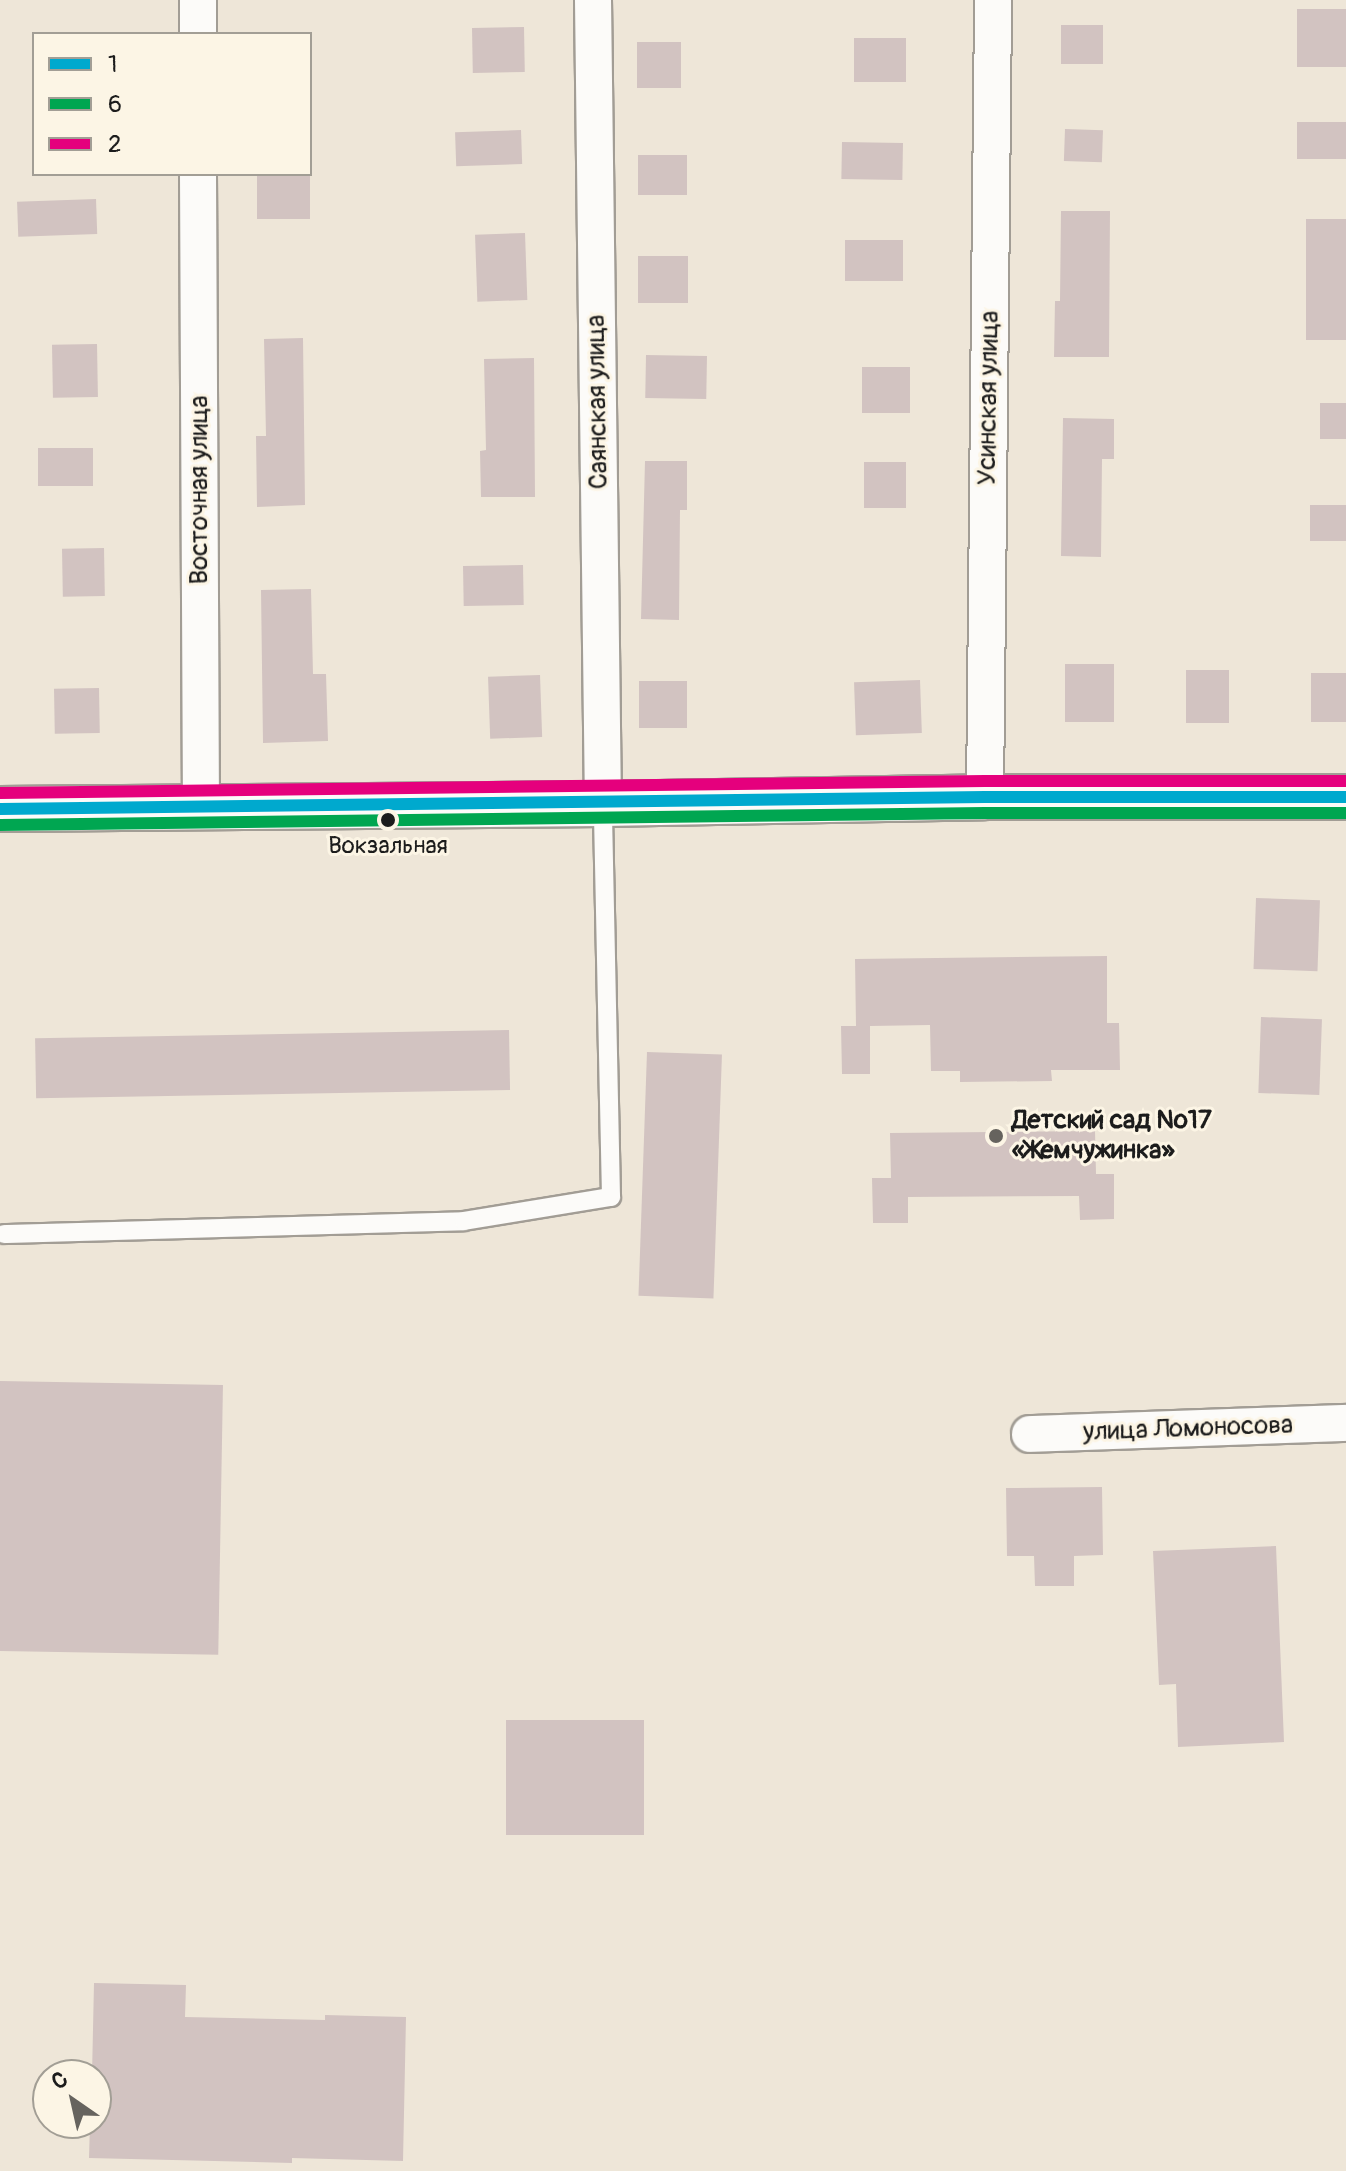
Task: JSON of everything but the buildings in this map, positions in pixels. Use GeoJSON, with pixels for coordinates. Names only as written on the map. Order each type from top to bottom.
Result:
{"type":"FeatureCollection","features":[{"type":"Feature","properties":{"kind":"street"},"geometry":{"type":"LineString","coordinates":[[198,0],[198,32]]}},
{"type":"Feature","properties":{"kind":"street","name":"Саянская улица"},"geometry":{"type":"LineString","coordinates":[[593,0],[603,804]]}},
{"type":"Feature","properties":{"kind":"street","name":"Усинская улица"},"geometry":{"type":"LineString","coordinates":[[985,797],[993,0]]}},
{"type":"Feature","properties":{"kind":"street","name":"Восточная улица"},"geometry":{"type":"LineString","coordinates":[[198,176],[201,807]]}},
{"type":"Feature","properties":{"kind":"street"},"geometry":{"type":"LineString","coordinates":[[0,809],[985,797],[1346,797]]}},
{"type":"Feature","properties":{"kind":"street","name":"улица Ломоносова"},"geometry":{"type":"LineString","coordinates":[[1030,1434],[1346,1423]]}},
{"type":"Feature","properties":{"kind":"lane"},"geometry":{"type":"LineString","coordinates":[[4,1234],[464,1221],[611,1197],[603,804]]}},
{"type":"Feature","properties":{"kind":"transit line","name":"2"},"geometry":{"type":"LineString","coordinates":[[0,793],[985,781],[1346,781]]}},
{"type":"Feature","properties":{"kind":"transit line","name":"1"},"geometry":{"type":"LineString","coordinates":[[0,809],[985,797],[1346,797]]}},
{"type":"Feature","properties":{"kind":"transit line","name":"6"},"geometry":{"type":"LineString","coordinates":[[0,825],[985,813],[1346,813]]}},
{"type":"Feature","properties":{"kind":"place","name":"Вокзальная"},"geometry":{"type":"Point","coordinates":[388,820]}},
{"type":"Feature","properties":{"kind":"place","name":"Детский сад №17 «Жемчужинка»"},"geometry":{"type":"Point","coordinates":[996,1136]}}]}
